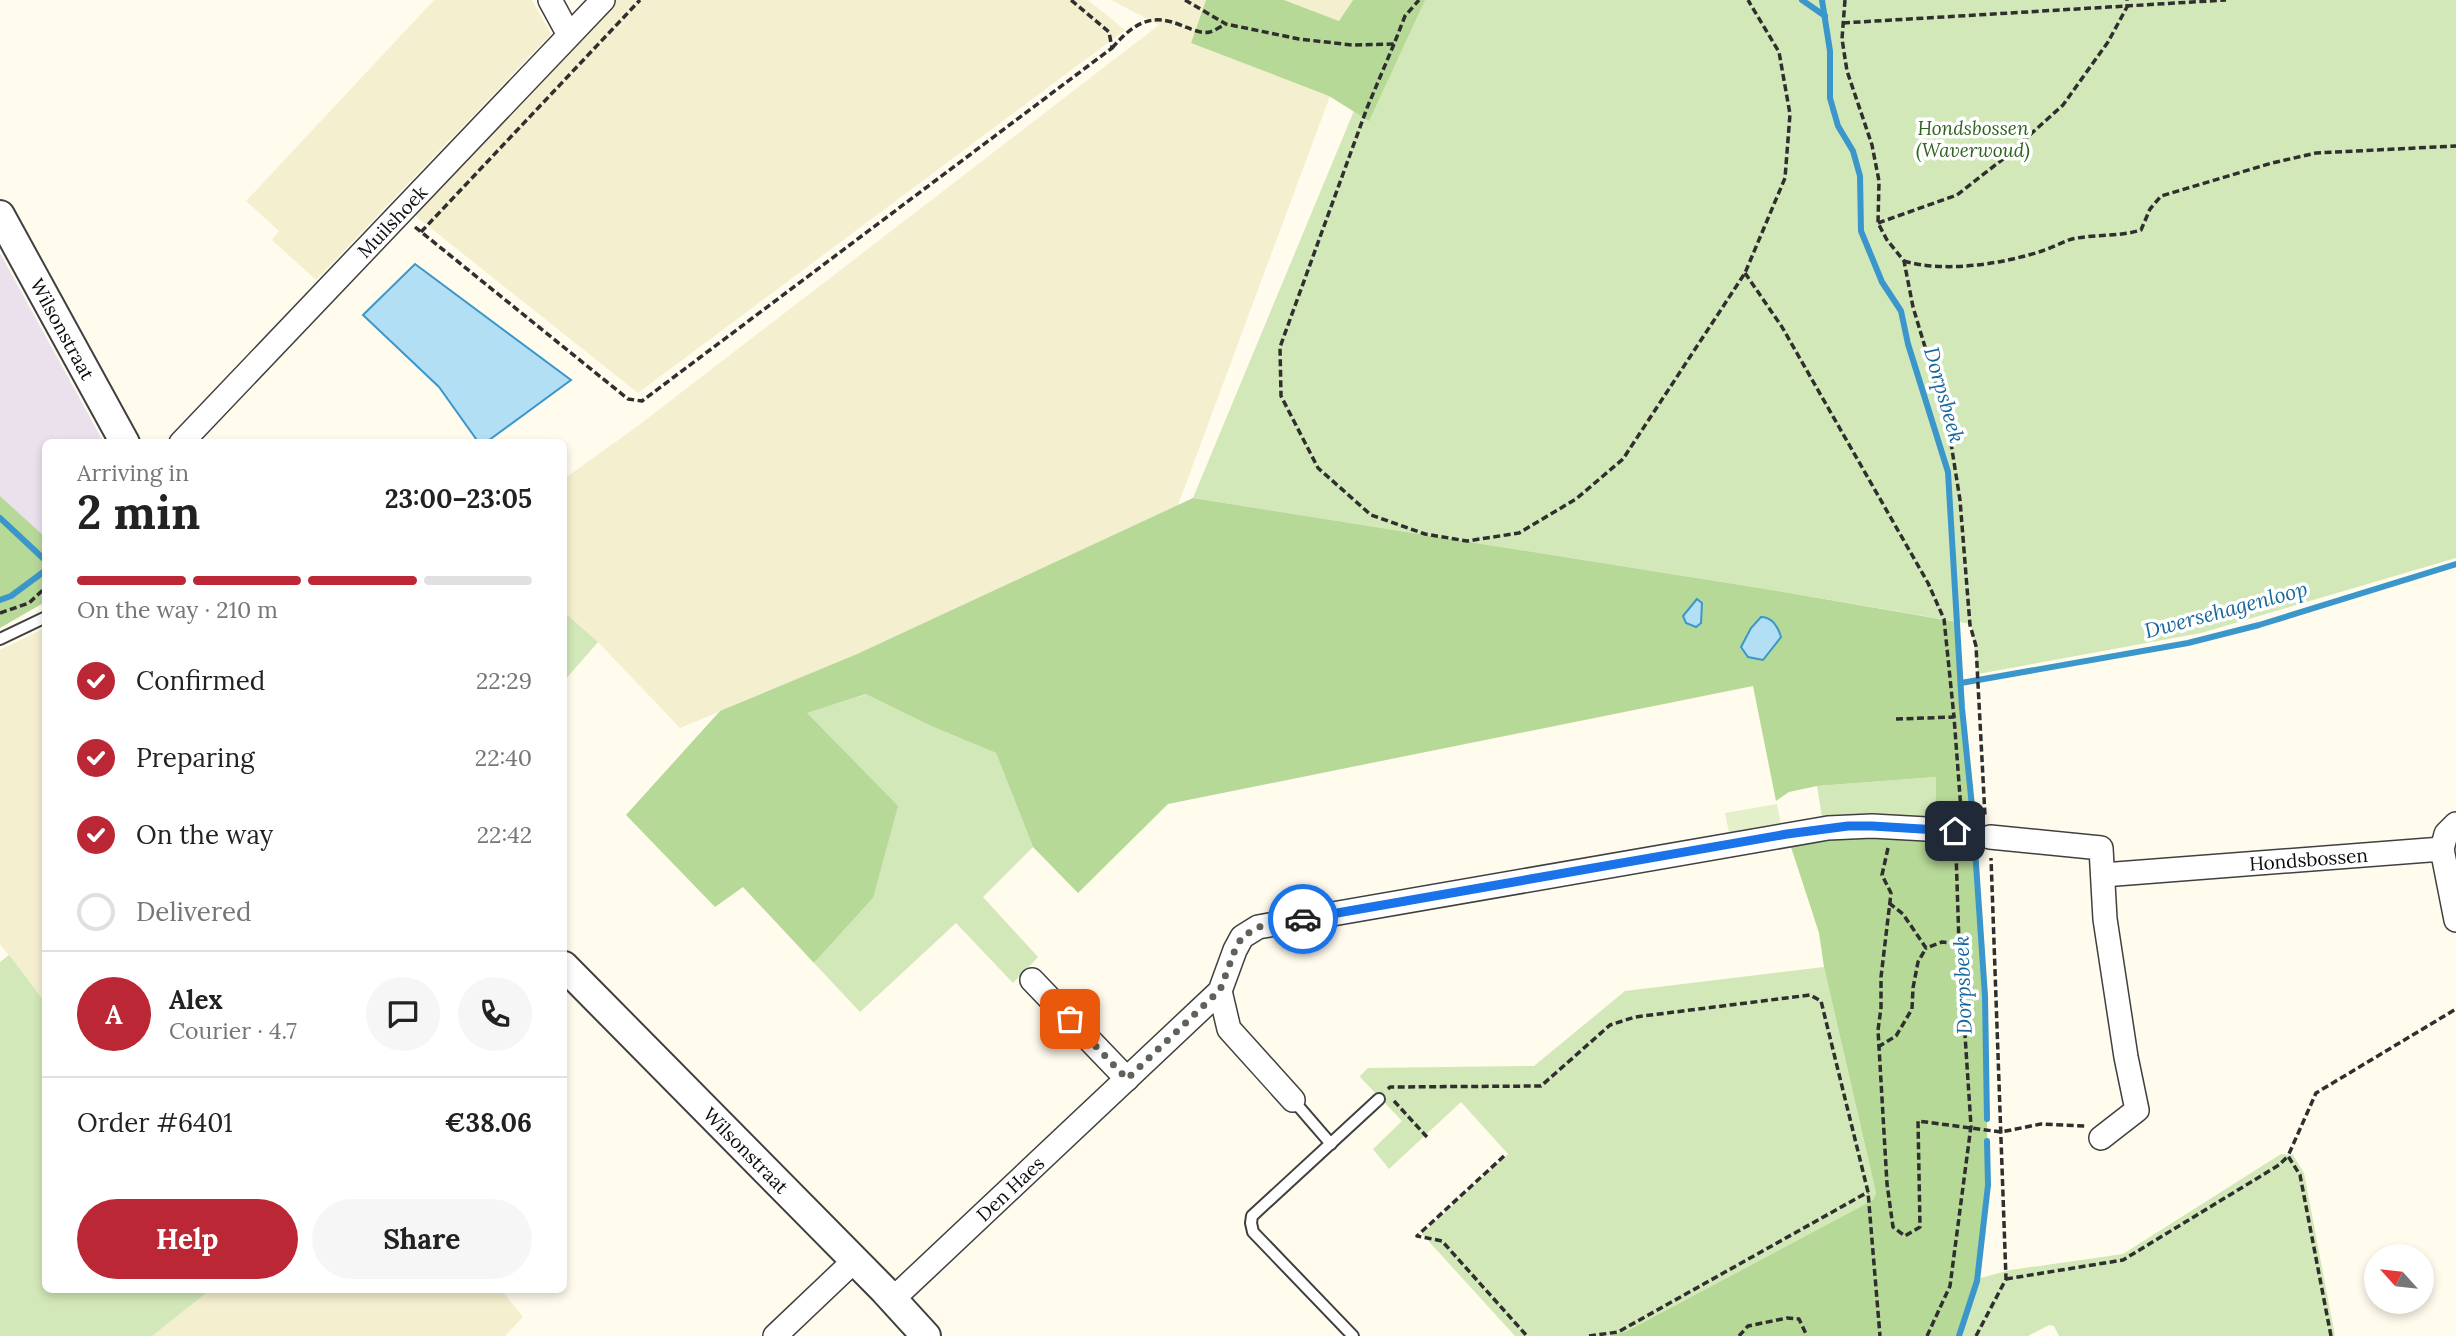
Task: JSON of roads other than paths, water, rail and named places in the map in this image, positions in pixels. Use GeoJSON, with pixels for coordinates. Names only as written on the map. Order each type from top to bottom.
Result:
{"type":"FeatureCollection","features":[{"type":"Feature","properties":{"kind":"street"},"geometry":{"type":"LineString","coordinates":[[550,0],[569,35]]}},
{"type":"Feature","properties":{"kind":"street","name":"Muilshoek"},"geometry":{"type":"LineString","coordinates":[[185,439],[603,0]]}},
{"type":"Feature","properties":{"kind":"street","name":"Wilsonstraat"},"geometry":{"type":"LineString","coordinates":[[0,215],[123,439]]}},
{"type":"Feature","properties":{"kind":"street"},"geometry":{"type":"LineString","coordinates":[[2456,824],[2446,834],[2442,849],[2456,919]]}},
{"type":"Feature","properties":{"kind":"street","name":"Den Haes"},"geometry":{"type":"LineString","coordinates":[[893,1299],[1220,990],[1242,937],[1258,927],[1787,834],[1848,826],[1959,831]]}},
{"type":"Feature","properties":{"kind":"street"},"geometry":{"type":"LineString","coordinates":[[1990,837],[2101,848],[2105,919],[2137,1110],[2101,1138]]}},
{"type":"Feature","properties":{"kind":"street","name":"Hondsbossen"},"geometry":{"type":"LineString","coordinates":[[2103,875],[2442,849]]}},
{"type":"Feature","properties":{"kind":"street","name":"Wilsonstraat"},"geometry":{"type":"LineString","coordinates":[[567,969],[855,1260],[926,1336]]}},
{"type":"Feature","properties":{"kind":"street"},"geometry":{"type":"LineString","coordinates":[[1032,980],[1127,1079]]}},
{"type":"Feature","properties":{"kind":"street"},"geometry":{"type":"LineString","coordinates":[[1220,990],[1229,1029],[1293,1100]]}},
{"type":"Feature","properties":{"kind":"street"},"geometry":{"type":"LineString","coordinates":[[775,1336],[855,1260]]}},
{"type":"Feature","properties":{"kind":"lane"},"geometry":{"type":"LineString","coordinates":[[0,639],[42,619]]}},
{"type":"Feature","properties":{"kind":"lane"},"geometry":{"type":"LineString","coordinates":[[1353,1336],[1253,1233],[1251,1223],[1252,1216],[1379,1099]]}},
{"type":"Feature","properties":{"kind":"lane"},"geometry":{"type":"LineString","coordinates":[[1293,1100],[1331,1144]]}},
{"type":"Feature","properties":{"kind":"water"},"geometry":{"type":"Polygon","coordinates":[[[415,264],[571,380],[490,439],[476,439],[439,387],[363,315],[415,264]]]}},
{"type":"Feature","properties":{"kind":"water"},"geometry":{"type":"Polygon","coordinates":[[[1697,599],[1702,603],[1701,623],[1696,627],[1686,623],[1683,616],[1697,599]]]}},
{"type":"Feature","properties":{"kind":"water"},"geometry":{"type":"Polygon","coordinates":[[[1761,617],[1774,623],[1781,637],[1763,660],[1748,657],[1741,647],[1751,628],[1761,617]]]}},
{"type":"Feature","properties":{"kind":"waterway"},"geometry":{"type":"LineString","coordinates":[[1802,0],[1825,16]]}},
{"type":"Feature","properties":{"kind":"waterway","name":"Dorpsbeek"},"geometry":{"type":"LineString","coordinates":[[1822,0],[1830,51],[1830,98],[1838,126],[1853,151],[1860,176],[1861,231],[1882,282],[1901,311],[1908,344],[1948,472],[1962,708],[1973,816]]}},
{"type":"Feature","properties":{"kind":"waterway"},"geometry":{"type":"LineString","coordinates":[[0,518],[42,557]]}},
{"type":"Feature","properties":{"kind":"waterway","name":"Dwersehagenloop"},"geometry":{"type":"LineString","coordinates":[[1961,683],[2188,643],[2259,625],[2456,564]]}},
{"type":"Feature","properties":{"kind":"waterway"},"geometry":{"type":"LineString","coordinates":[[0,600],[11,596],[42,573]]}},
{"type":"Feature","properties":{"kind":"waterway","name":"Dorpsbeek"},"geometry":{"type":"LineString","coordinates":[[1975,849],[1985,996],[1987,1119]]}},
{"type":"Feature","properties":{"kind":"waterway","name":"Dorpsbeek"},"geometry":{"type":"LineString","coordinates":[[1959,1336],[1977,1281],[1988,1185],[1987,1141]]}},
{"type":"Feature","properties":{"kind":"park label","name":"Hondsbossen (Waverwoud)"},"geometry":{"type":"Point","coordinates":[1973,139]}}]}
